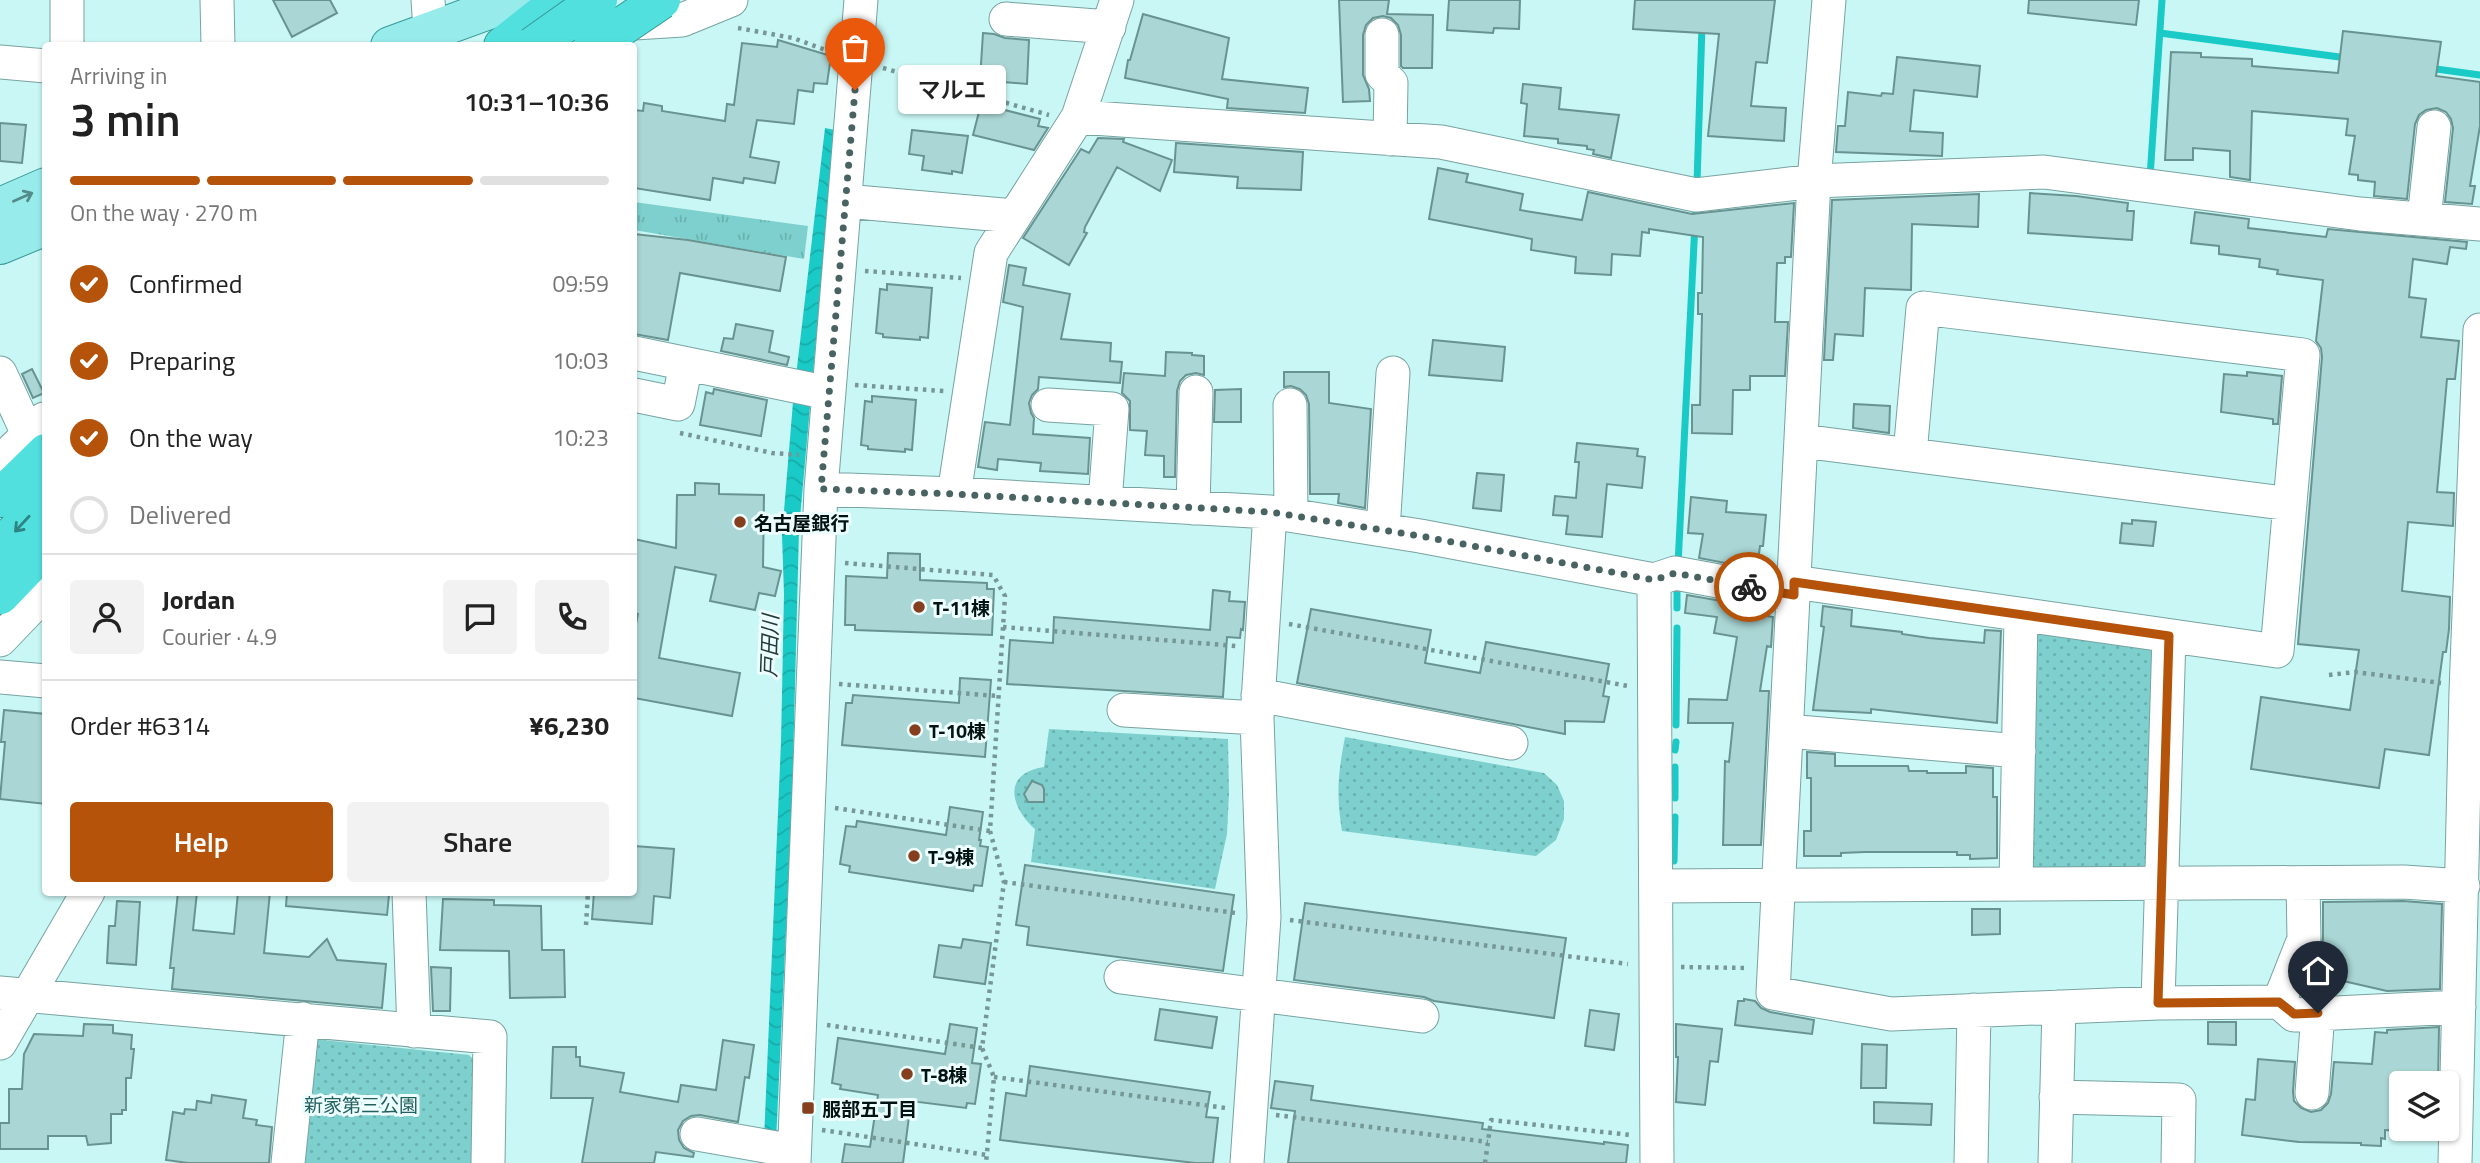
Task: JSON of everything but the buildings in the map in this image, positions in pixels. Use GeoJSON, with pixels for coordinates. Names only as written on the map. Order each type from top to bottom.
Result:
{"type":"FeatureCollection","features":[{"type":"Feature","properties":{"kind":"highway"},"geometry":{"type":"LineString","coordinates":[[515,42],[585,18],[661,0]]}},
{"type":"Feature","properties":{"kind":"highway"},"geometry":{"type":"LineString","coordinates":[[539,42],[585,18]]}},
{"type":"Feature","properties":{"kind":"highway"},"geometry":{"type":"LineString","coordinates":[[0,498],[40,435]]}},
{"type":"Feature","properties":{"kind":"highway"},"geometry":{"type":"LineString","coordinates":[[0,548],[42,504]]}},
{"type":"Feature","properties":{"kind":"highway"},"geometry":{"type":"LineString","coordinates":[[0,595],[42,551]]}},
{"type":"Feature","properties":{"kind":"main road"},"geometry":{"type":"LineString","coordinates":[[395,42],[429,15],[516,0]]}},
{"type":"Feature","properties":{"kind":"main road"},"geometry":{"type":"LineString","coordinates":[[585,18],[655,0]]}},
{"type":"Feature","properties":{"kind":"main road"},"geometry":{"type":"LineString","coordinates":[[0,207],[42,189]]}},
{"type":"Feature","properties":{"kind":"main road"},"geometry":{"type":"LineString","coordinates":[[0,245],[42,228]]}},
{"type":"Feature","properties":{"kind":"street"},"geometry":{"type":"LineString","coordinates":[[67,0],[67,42]]}},
{"type":"Feature","properties":{"kind":"street"},"geometry":{"type":"LineString","coordinates":[[218,0],[218,42]]}},
{"type":"Feature","properties":{"kind":"street"},"geometry":{"type":"LineString","coordinates":[[429,15],[471,0]]}},
{"type":"Feature","properties":{"kind":"street"},"geometry":{"type":"LineString","coordinates":[[697,1135],[787,1147],[821,489],[820,388],[845,201],[861,0]]}},
{"type":"Feature","properties":{"kind":"street"},"geometry":{"type":"LineString","coordinates":[[1829,0],[1814,181],[1773,993],[1891,1014],[2158,1003],[2279,1002],[2294,1014],[2459,1007]]}},
{"type":"Feature","properties":{"kind":"street"},"geometry":{"type":"LineString","coordinates":[[585,18],[682,20],[725,3]]}},
{"type":"Feature","properties":{"kind":"street"},"geometry":{"type":"LineString","coordinates":[[954,494],[991,253],[1078,117],[1113,13],[1006,19]]}},
{"type":"Feature","properties":{"kind":"street"},"geometry":{"type":"LineString","coordinates":[[1382,35],[1382,74],[1391,83],[1390,139]]}},
{"type":"Feature","properties":{"kind":"street"},"geometry":{"type":"LineString","coordinates":[[0,62],[42,66]]}},
{"type":"Feature","properties":{"kind":"street"},"geometry":{"type":"LineString","coordinates":[[1078,117],[1441,142],[1696,195],[1814,181],[2044,172],[2360,214],[2480,224]]}},
{"type":"Feature","properties":{"kind":"street"},"geometry":{"type":"LineString","coordinates":[[2424,219],[2434,127]]}},
{"type":"Feature","properties":{"kind":"street"},"geometry":{"type":"LineString","coordinates":[[845,201],[1014,216]]}},
{"type":"Feature","properties":{"kind":"street"},"geometry":{"type":"LineString","coordinates":[[821,489],[1105,502],[1280,514],[1383,530],[1654,580],[1675,573],[2021,615],[2277,651],[2304,355],[1923,308],[1910,454]]}},
{"type":"Feature","properties":{"kind":"street"},"geometry":{"type":"LineString","coordinates":[[2455,1163],[2469,1075],[2459,1007],[2477,513],[2480,330]]}},
{"type":"Feature","properties":{"kind":"street"},"geometry":{"type":"LineString","coordinates":[[637,354],[820,388]]}},
{"type":"Feature","properties":{"kind":"street"},"geometry":{"type":"LineString","coordinates":[[637,396],[678,404],[686,364]]}},
{"type":"Feature","properties":{"kind":"street"},"geometry":{"type":"LineString","coordinates":[[0,373],[40,435],[0,462]]}},
{"type":"Feature","properties":{"kind":"street"},"geometry":{"type":"LineString","coordinates":[[1383,530],[1393,373]]}},
{"type":"Feature","properties":{"kind":"street"},"geometry":{"type":"LineString","coordinates":[[1193,508],[1196,392]]}},
{"type":"Feature","properties":{"kind":"street"},"geometry":{"type":"LineString","coordinates":[[1048,405],[1112,409],[1105,502]]}},
{"type":"Feature","properties":{"kind":"street"},"geometry":{"type":"LineString","coordinates":[[1247,1163],[1264,917],[1258,706],[1261,634],[1280,514],[1290,405]]}},
{"type":"Feature","properties":{"kind":"street"},"geometry":{"type":"LineString","coordinates":[[1802,441],[2290,505]]}},
{"type":"Feature","properties":{"kind":"street"},"geometry":{"type":"LineString","coordinates":[[1650,1150],[1649,966],[1656,886],[1654,580]]}},
{"type":"Feature","properties":{"kind":"street"},"geometry":{"type":"LineString","coordinates":[[0,640],[42,597]]}},
{"type":"Feature","properties":{"kind":"street"},"geometry":{"type":"LineString","coordinates":[[2016,884],[2021,615]]}},
{"type":"Feature","properties":{"kind":"street"},"geometry":{"type":"LineString","coordinates":[[2158,1003],[2169,636]]}},
{"type":"Feature","properties":{"kind":"street"},"geometry":{"type":"LineString","coordinates":[[0,677],[42,681]]}},
{"type":"Feature","properties":{"kind":"street"},"geometry":{"type":"LineString","coordinates":[[1124,710],[1258,706],[1511,743]]}},
{"type":"Feature","properties":{"kind":"street"},"geometry":{"type":"LineString","coordinates":[[1787,731],[2019,751]]}},
{"type":"Feature","properties":{"kind":"street"},"geometry":{"type":"LineString","coordinates":[[1656,886],[2404,882],[2463,886]]}},
{"type":"Feature","properties":{"kind":"street"},"geometry":{"type":"LineString","coordinates":[[2279,1002],[2304,939],[2304,883]]}},
{"type":"Feature","properties":{"kind":"street"},"geometry":{"type":"LineString","coordinates":[[0,1043],[14,994],[85,896]]}},
{"type":"Feature","properties":{"kind":"street"},"geometry":{"type":"LineString","coordinates":[[409,896],[414,1031]]}},
{"type":"Feature","properties":{"kind":"street"},"geometry":{"type":"LineString","coordinates":[[1121,977],[1422,1016]]}},
{"type":"Feature","properties":{"kind":"street"},"geometry":{"type":"LineString","coordinates":[[14,994],[490,1037],[488,1163]]}},
{"type":"Feature","properties":{"kind":"street"},"geometry":{"type":"LineString","coordinates":[[2055,1163],[2059,1007]]}},
{"type":"Feature","properties":{"kind":"street"},"geometry":{"type":"LineString","coordinates":[[1971,1163],[1974,1010]]}},
{"type":"Feature","properties":{"kind":"street"},"geometry":{"type":"LineString","coordinates":[[2312,1093],[2318,1013]]}},
{"type":"Feature","properties":{"kind":"street"},"geometry":{"type":"LineString","coordinates":[[288,1163],[303,1019]]}},
{"type":"Feature","properties":{"kind":"street"},"geometry":{"type":"LineString","coordinates":[[2056,1097],[2179,1100],[2178,1163]]}},
{"type":"Feature","properties":{"kind":"path"},"geometry":{"type":"LineString","coordinates":[[725,3],[729,26],[793,38],[857,61],[1056,117],[1078,117]]}},
{"type":"Feature","properties":{"kind":"path"},"geometry":{"type":"LineString","coordinates":[[856,270],[969,279]]}},
{"type":"Feature","properties":{"kind":"path"},"geometry":{"type":"LineString","coordinates":[[820,388],[953,392]]}},
{"type":"Feature","properties":{"kind":"path"},"geometry":{"type":"LineString","coordinates":[[678,433],[785,454]]}},
{"type":"Feature","properties":{"kind":"path"},"geometry":{"type":"LineString","coordinates":[[844,563],[993,575],[1005,596],[990,831],[1004,882],[982,1048],[994,1077],[986,1163]]}},
{"type":"Feature","properties":{"kind":"path"},"geometry":{"type":"LineString","coordinates":[[1003,627],[1261,634],[1639,688]]}},
{"type":"Feature","properties":{"kind":"path"},"geometry":{"type":"LineString","coordinates":[[2329,675],[2355,672],[2471,690]]}},
{"type":"Feature","properties":{"kind":"path"},"geometry":{"type":"LineString","coordinates":[[826,683],[998,696]]}},
{"type":"Feature","properties":{"kind":"path"},"geometry":{"type":"LineString","coordinates":[[835,808],[990,831]]}},
{"type":"Feature","properties":{"kind":"path"},"geometry":{"type":"LineString","coordinates":[[1004,882],[1649,966],[1774,968]]}},
{"type":"Feature","properties":{"kind":"path"},"geometry":{"type":"LineString","coordinates":[[586,925],[588,896]]}},
{"type":"Feature","properties":{"kind":"path"},"geometry":{"type":"LineString","coordinates":[[827,1025],[982,1048]]}},
{"type":"Feature","properties":{"kind":"path"},"geometry":{"type":"LineString","coordinates":[[1485,1163],[1491,1120],[1650,1150]]}},
{"type":"Feature","properties":{"kind":"path"},"geometry":{"type":"LineString","coordinates":[[787,1147],[987,1155]]}},
{"type":"Feature","properties":{"kind":"green space"},"geometry":{"type":"Polygon","coordinates":[[[637,202],[808,226],[804,259],[637,231],[637,202]]]}},
{"type":"Feature","properties":{"kind":"green space"},"geometry":{"type":"Polygon","coordinates":[[[2041,629],[2150,645],[2156,652],[2151,866],[2142,875],[2026,867],[2030,637],[2041,629]]]}},
{"type":"Feature","properties":{"kind":"green space"},"geometry":{"type":"Polygon","coordinates":[[[1049,729],[1228,739],[1227,834],[1215,889],[1031,862],[1035,829],[1020,811],[1014,792],[1021,776],[1044,767],[1049,729]]]}},
{"type":"Feature","properties":{"kind":"green space"},"geometry":{"type":"Polygon","coordinates":[[[1345,737],[1544,773],[1557,785],[1564,801],[1564,819],[1556,840],[1536,856],[1342,831],[1339,784],[1345,737]]]}},
{"type":"Feature","properties":{"kind":"green space","name":"新家第三公園"},"geometry":{"type":"Polygon","coordinates":[[[313,1039],[469,1055],[478,1064],[478,1163],[295,1163],[313,1039]]]}},
{"type":"Feature","properties":{"kind":"water"},"geometry":{"type":"Polygon","coordinates":[[[825,128],[835,130],[799,529],[792,803],[775,1163],[763,1163],[781,742],[784,594],[782,535],[793,402],[825,128]]]}},
{"type":"Feature","properties":{"kind":"waterway"},"geometry":{"type":"LineString","coordinates":[[2150,177],[2162,0]]}},
{"type":"Feature","properties":{"kind":"waterway"},"geometry":{"type":"LineString","coordinates":[[1697,183],[1702,25]]}},
{"type":"Feature","properties":{"kind":"waterway"},"geometry":{"type":"LineString","coordinates":[[2160,33],[2347,58]]}},
{"type":"Feature","properties":{"kind":"waterway"},"geometry":{"type":"LineString","coordinates":[[2429,68],[2480,75]]}},
{"type":"Feature","properties":{"kind":"waterway"},"geometry":{"type":"LineString","coordinates":[[1678,565],[1696,203]]}},
{"type":"Feature","properties":{"kind":"waterway"},"geometry":{"type":"LineString","coordinates":[[1677,583],[1677,608]]}},
{"type":"Feature","properties":{"kind":"waterway"},"geometry":{"type":"LineString","coordinates":[[1676,725],[1677,628]]}},
{"type":"Feature","properties":{"kind":"waterway"},"geometry":{"type":"LineString","coordinates":[[1675,750],[1676,742]]}},
{"type":"Feature","properties":{"kind":"waterway"},"geometry":{"type":"LineString","coordinates":[[1675,767],[1675,798]]}},
{"type":"Feature","properties":{"kind":"waterway"},"geometry":{"type":"LineString","coordinates":[[1674,861],[1675,817]]}},
{"type":"Feature","properties":{"kind":"way so far"},"geometry":{"type":"LineString","coordinates":[[855,90],[821,489],[1270,512],[1420,536],[1654,580],[1675,573],[1749,587]]}},
{"type":"Feature","properties":{"kind":"place","name":"マルエ"},"geometry":{"type":"Point","coordinates":[855,90]}},
{"type":"Feature","properties":{"kind":"place","name":"名古屋銀行"},"geometry":{"type":"Point","coordinates":[740,522]}},
{"type":"Feature","properties":{"kind":"place","name":"T-11棟"},"geometry":{"type":"Point","coordinates":[919,607]}},
{"type":"Feature","properties":{"kind":"place","name":"T-10棟"},"geometry":{"type":"Point","coordinates":[915,730]}},
{"type":"Feature","properties":{"kind":"place","name":"T-9棟"},"geometry":{"type":"Point","coordinates":[914,856]}},
{"type":"Feature","properties":{"kind":"place","name":"T-8棟"},"geometry":{"type":"Point","coordinates":[907,1074]}},
{"type":"Feature","properties":{"kind":"place","name":"服部五丁目"},"geometry":{"type":"Point","coordinates":[808,1108]}},
{"type":"Feature","properties":{"kind":"route"},"geometry":{"type":"LineString","coordinates":[[1749,587],[1794,595],[1794,582],[2169,636],[2158,1003],[2279,1002],[2294,1014],[2318,1013]]}},
{"type":"Feature","properties":{"kind":"water label","name":"戸田川"},"geometry":{"type":"Point","coordinates":[769,646]}}]}
